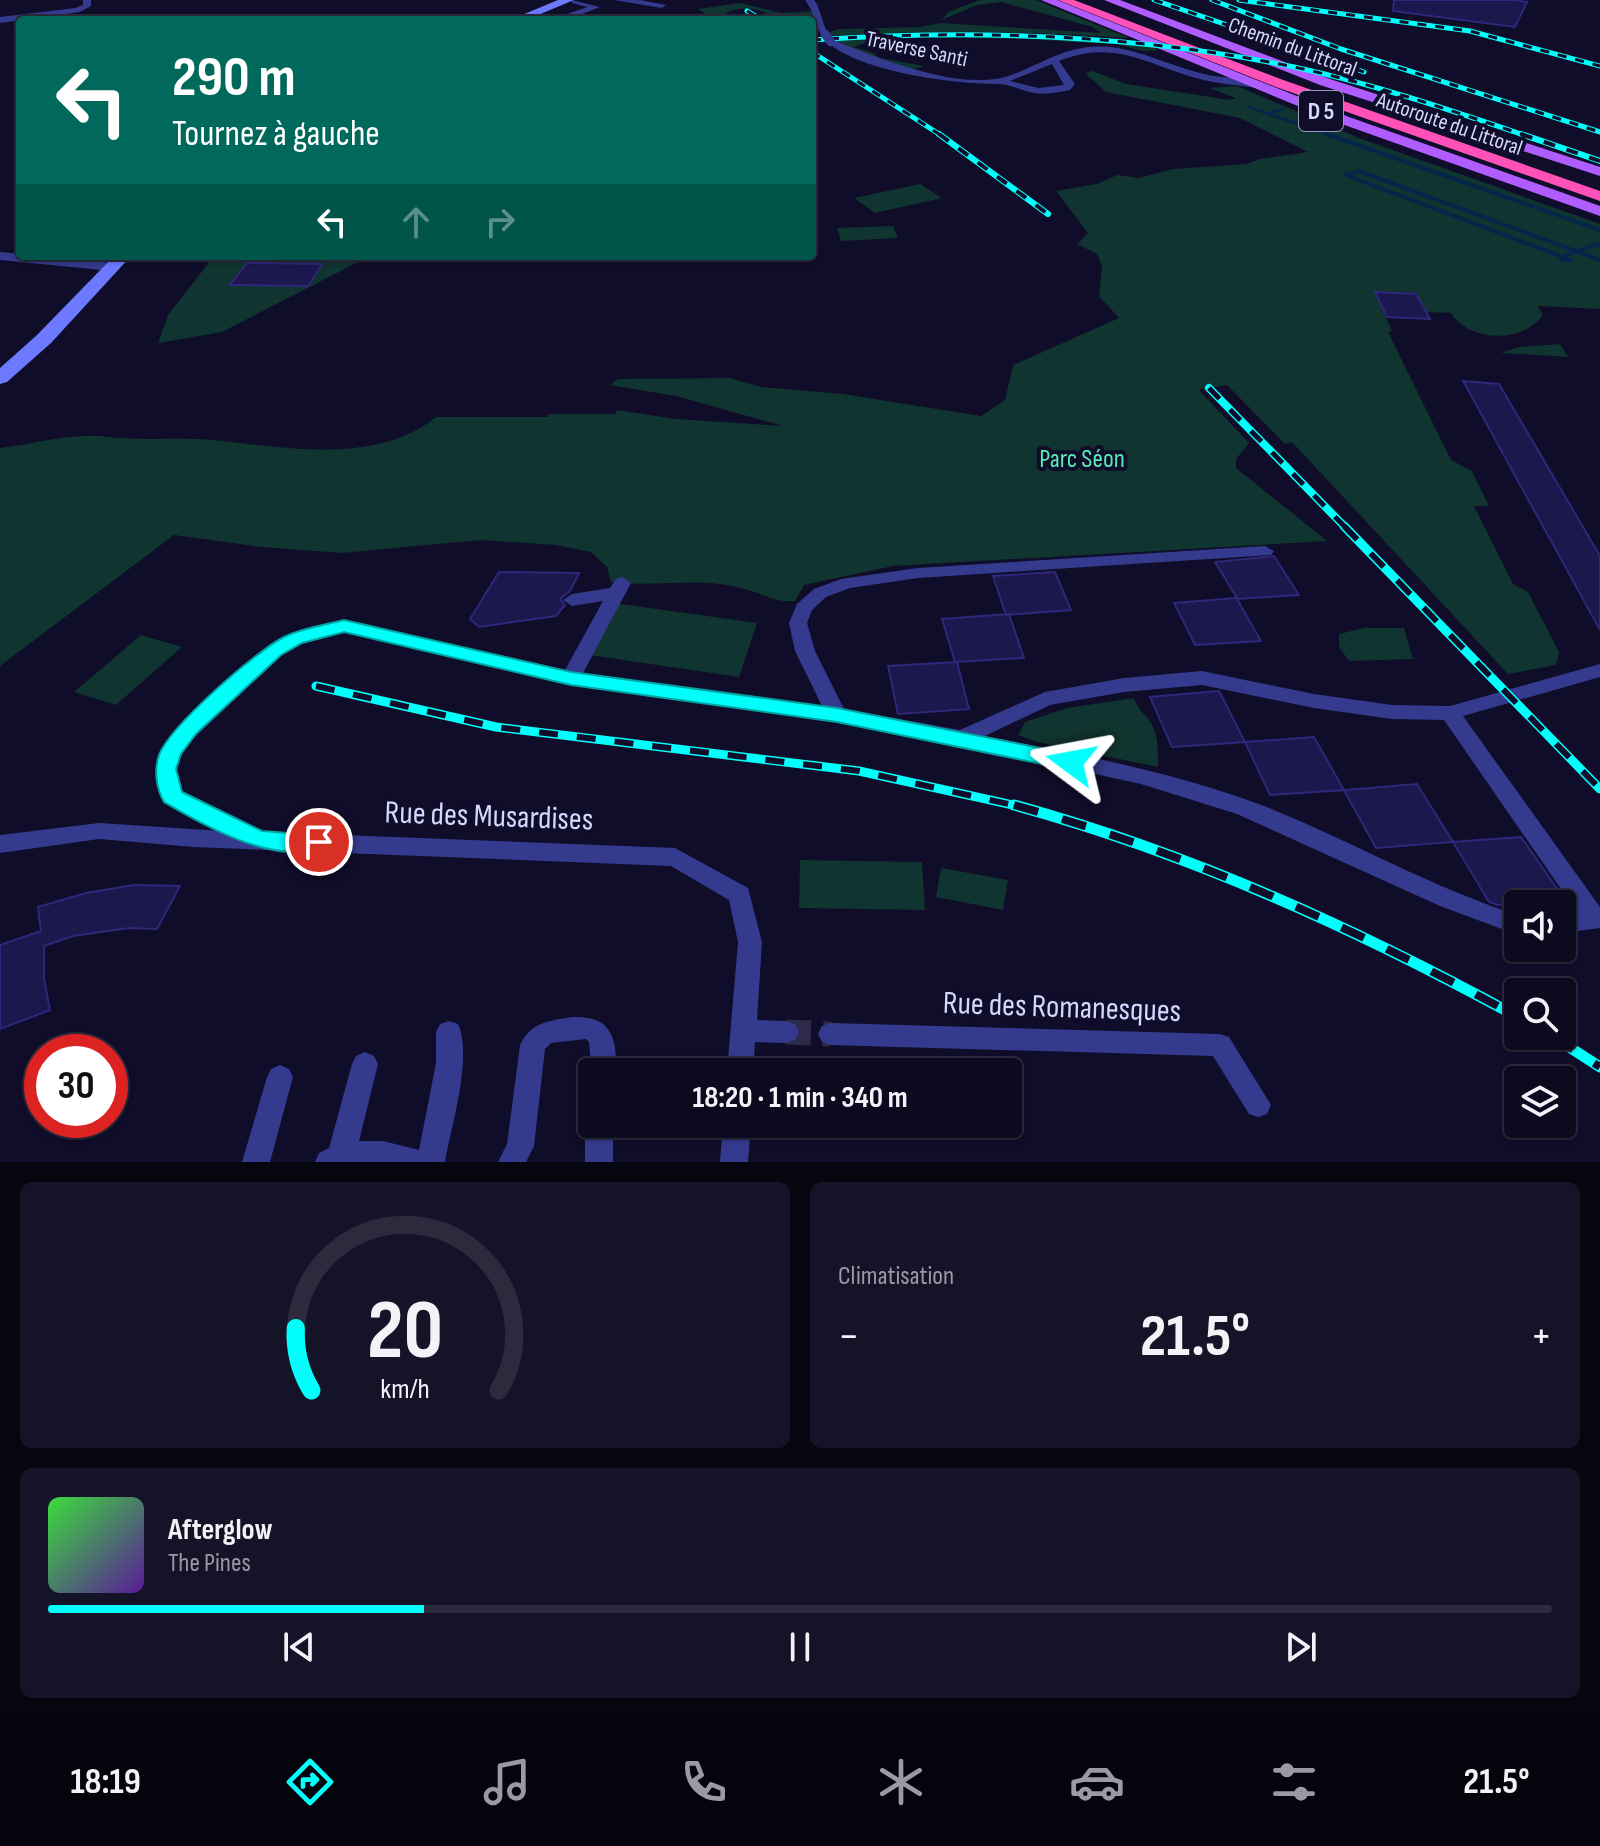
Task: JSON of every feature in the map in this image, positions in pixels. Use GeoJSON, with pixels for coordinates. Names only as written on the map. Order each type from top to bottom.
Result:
{"type":"FeatureCollection","features":[{"type":"Feature","properties":{"kind":"highway","name":"Autoroute du Littoral"},"geometry":{"type":"LineString","coordinates":[[1064,0],[1295,89],[1600,196]]}},
{"type":"Feature","properties":{"kind":"highway","name":"Autoroute du Littoral"},"geometry":{"type":"LineString","coordinates":[[1085,0],[1342,97],[1600,185]]}},
{"type":"Feature","properties":{"kind":"highway"},"geometry":{"type":"LineString","coordinates":[[1279,93],[1508,170],[1567,185]]}},
{"type":"Feature","properties":{"kind":"main road","name":"Chemin du Littoral"},"geometry":{"type":"LineString","coordinates":[[1047,0],[1258,85],[1600,211]]}},
{"type":"Feature","properties":{"kind":"main road","name":"Chemin du Littoral"},"geometry":{"type":"LineString","coordinates":[[1110,0],[1325,82],[1600,173]]}},
{"type":"Feature","properties":{"kind":"street"},"geometry":{"type":"LineString","coordinates":[[31,16],[77,10],[87,6],[87,0]]}},
{"type":"Feature","properties":{"kind":"street"},"geometry":{"type":"LineString","coordinates":[[538,16],[574,0]]}},
{"type":"Feature","properties":{"kind":"street"},"geometry":{"type":"LineString","coordinates":[[528,16],[574,0],[596,7],[570,16]]}},
{"type":"Feature","properties":{"kind":"street"},"geometry":{"type":"LineString","coordinates":[[618,0],[662,5]]}},
{"type":"Feature","properties":{"kind":"street","name":"Traverse Santi"},"geometry":{"type":"LineString","coordinates":[[809,0],[819,10],[828,38],[846,52],[898,67],[981,82],[999,81],[1038,91],[1067,88],[1070,84],[1054,60]]}},
{"type":"Feature","properties":{"kind":"street","name":"Traverse Santi"},"geometry":{"type":"LineString","coordinates":[[999,81],[1086,49],[1111,48],[1135,52],[1179,69],[1202,74],[1221,70]]}},
{"type":"Feature","properties":{"kind":"street","name":"Traverse Santi"},"geometry":{"type":"LineString","coordinates":[[1179,69],[1258,85]]}},
{"type":"Feature","properties":{"kind":"street"},"geometry":{"type":"LineString","coordinates":[[90,260],[112,261]]}},
{"type":"Feature","properties":{"kind":"street"},"geometry":{"type":"LineString","coordinates":[[0,368],[112,261]]}},
{"type":"Feature","properties":{"kind":"street"},"geometry":{"type":"LineString","coordinates":[[0,378],[44,339],[112,261]]}},
{"type":"Feature","properties":{"kind":"street"},"geometry":{"type":"LineString","coordinates":[[837,715],[805,651],[798,623],[804,608],[820,593],[847,583],[918,573],[1265,551]]}},
{"type":"Feature","properties":{"kind":"street"},"geometry":{"type":"LineString","coordinates":[[571,678],[619,588],[572,600]]}},
{"type":"Feature","properties":{"kind":"street"},"geometry":{"type":"LineString","coordinates":[[260,840],[172,796],[166,769],[171,752],[188,729],[275,650],[295,639],[344,626],[571,678],[837,715],[962,738],[1167,783],[1245,808],[1361,856],[1478,913],[1504,921]]}},
{"type":"Feature","properties":{"kind":"street"},"geometry":{"type":"LineString","coordinates":[[962,738],[1045,699],[1124,685],[1202,678],[1314,701],[1392,712],[1450,713],[1600,670]]}},
{"type":"Feature","properties":{"kind":"street"},"geometry":{"type":"LineString","coordinates":[[1450,713],[1575,890]]}},
{"type":"Feature","properties":{"kind":"street","name":"Rue des Musardises"},"geometry":{"type":"LineString","coordinates":[[0,844],[99,831],[675,857],[740,895],[750,942],[741,1058]]}},
{"type":"Feature","properties":{"kind":"street"},"geometry":{"type":"LineString","coordinates":[[1576,892],[1596,920],[1576,922]]}},
{"type":"Feature","properties":{"kind":"street"},"geometry":{"type":"LineString","coordinates":[[512,1162],[520,1146],[533,1045],[544,1033],[585,1027],[599,1034],[606,1044],[604,1058]]}},
{"type":"Feature","properties":{"kind":"street"},"geometry":{"type":"LineString","coordinates":[[743,1031],[786,1032]]}},
{"type":"Feature","properties":{"kind":"street"},"geometry":{"type":"LineString","coordinates":[[431,1162],[449,1063],[449,1032]]}},
{"type":"Feature","properties":{"kind":"street","name":"Rue des Romanesques"},"geometry":{"type":"LineString","coordinates":[[831,1034],[1220,1045],[1258,1105]]}},
{"type":"Feature","properties":{"kind":"street"},"geometry":{"type":"LineString","coordinates":[[365,1064],[335,1159],[389,1152],[416,1162]]}},
{"type":"Feature","properties":{"kind":"street"},"geometry":{"type":"LineString","coordinates":[[256,1162],[280,1077]]}},
{"type":"Feature","properties":{"kind":"street"},"geometry":{"type":"LineString","coordinates":[[599,1138],[599,1162]]}},
{"type":"Feature","properties":{"kind":"street"},"geometry":{"type":"LineString","coordinates":[[734,1162],[736,1138]]}},
{"type":"Feature","properties":{"kind":"green space"},"geometry":{"type":"Polygon","coordinates":[[[980,0],[1036,0],[1129,38],[1017,33],[831,36],[827,33],[839,29],[920,27],[941,23],[1102,33],[1092,27],[1001,2],[977,5],[942,20],[948,12],[980,0]]]}},
{"type":"Feature","properties":{"kind":"green space"},"geometry":{"type":"Polygon","coordinates":[[[740,3],[781,13],[814,11],[817,18],[769,16],[758,10],[746,9],[726,13],[729,16],[709,16],[698,9],[740,3]]]}},
{"type":"Feature","properties":{"kind":"green space"},"geometry":{"type":"Polygon","coordinates":[[[982,36],[1028,39],[906,37],[982,36]]]}},
{"type":"Feature","properties":{"kind":"green space"},"geometry":{"type":"Polygon","coordinates":[[[906,37],[854,47],[877,54],[874,55],[880,58],[924,66],[914,69],[891,66],[834,40],[906,37]]]}},
{"type":"Feature","properties":{"kind":"green space"},"geometry":{"type":"Polygon","coordinates":[[[1028,39],[1147,44],[1159,50],[1143,51],[1116,44],[1028,39]]]}},
{"type":"Feature","properties":{"kind":"green space","name":"Parc Séon"},"geometry":{"type":"Polygon","coordinates":[[[1093,71],[1126,84],[1230,100],[1236,98],[1210,88],[1237,86],[1359,138],[1600,224],[1600,309],[1538,306],[1543,315],[1534,324],[1523,331],[1496,336],[1470,330],[1451,313],[1426,312],[1416,294],[1375,293],[1392,331],[1388,332],[1451,460],[1472,471],[1489,506],[1474,506],[1513,584],[1528,592],[1559,652],[1556,665],[1508,674],[1292,442],[1285,444],[1227,385],[1199,390],[1249,443],[1236,459],[1236,468],[1327,541],[893,566],[804,585],[795,601],[788,601],[713,583],[611,582],[607,567],[591,552],[556,545],[480,540],[342,553],[261,547],[174,535],[0,666],[0,448],[96,436],[199,439],[328,450],[385,442],[412,432],[436,417],[548,417],[549,414],[615,414],[617,410],[676,419],[783,426],[676,396],[610,385],[618,379],[729,378],[762,387],[843,394],[981,416],[1005,400],[1013,365],[1119,318],[1099,296],[1102,266],[1097,254],[1077,244],[1088,233],[1056,191],[1097,184],[1117,175],[1139,178],[1173,169],[1247,164],[1259,159],[1308,152],[1240,118],[1106,92],[1085,73],[1093,71]]]}},
{"type":"Feature","properties":{"kind":"green space"},"geometry":{"type":"Polygon","coordinates":[[[920,184],[942,198],[875,213],[854,198],[920,184]]]}},
{"type":"Feature","properties":{"kind":"green space"},"geometry":{"type":"Polygon","coordinates":[[[893,226],[898,238],[841,241],[837,228],[893,226]]]}},
{"type":"Feature","properties":{"kind":"green space"},"geometry":{"type":"Polygon","coordinates":[[[211,260],[362,260],[222,332],[158,343],[168,315],[211,260]]]}},
{"type":"Feature","properties":{"kind":"green space"},"geometry":{"type":"Polygon","coordinates":[[[1560,344],[1568,357],[1501,353],[1519,347],[1560,344]]]}},
{"type":"Feature","properties":{"kind":"green space"},"geometry":{"type":"Polygon","coordinates":[[[614,603],[757,623],[739,677],[589,655],[614,603]]]}},
{"type":"Feature","properties":{"kind":"green space"},"geometry":{"type":"Polygon","coordinates":[[[1364,628],[1404,628],[1413,659],[1349,661],[1339,647],[1339,634],[1364,628]]]}},
{"type":"Feature","properties":{"kind":"green space"},"geometry":{"type":"Polygon","coordinates":[[[141,635],[182,647],[116,705],[74,692],[141,635]]]}},
{"type":"Feature","properties":{"kind":"green space"},"geometry":{"type":"Polygon","coordinates":[[[1134,698],[1155,731],[1158,767],[1037,742],[1018,735],[1025,722],[1067,708],[1134,698]]]}},
{"type":"Feature","properties":{"kind":"green space"},"geometry":{"type":"Polygon","coordinates":[[[800,860],[922,862],[925,910],[799,908],[800,860]]]}},
{"type":"Feature","properties":{"kind":"green space"},"geometry":{"type":"Polygon","coordinates":[[[941,868],[1008,880],[1003,910],[936,897],[941,868]]]}},
{"type":"Feature","properties":{"kind":"building"},"geometry":{"type":"Polygon","coordinates":[[[1394,0],[1527,2],[1515,27],[1393,11],[1394,0]]]}},
{"type":"Feature","properties":{"kind":"building"},"geometry":{"type":"Polygon","coordinates":[[[247,263],[322,264],[308,286],[230,285],[247,263]]]}},
{"type":"Feature","properties":{"kind":"building"},"geometry":{"type":"Polygon","coordinates":[[[1375,292],[1416,294],[1430,319],[1387,317],[1375,292]]]}},
{"type":"Feature","properties":{"kind":"building"},"geometry":{"type":"Polygon","coordinates":[[[1463,381],[1499,384],[1600,556],[1600,630],[1463,381]]]}},
{"type":"Feature","properties":{"kind":"building"},"geometry":{"type":"Polygon","coordinates":[[[1274,556],[1299,595],[1237,599],[1261,641],[1195,645],[1174,603],[1237,598],[1215,562],[1274,556]]]}},
{"type":"Feature","properties":{"kind":"building"},"geometry":{"type":"Polygon","coordinates":[[[499,572],[579,573],[570,591],[560,599],[565,605],[556,616],[479,627],[470,619],[499,572]]]}},
{"type":"Feature","properties":{"kind":"building"},"geometry":{"type":"Polygon","coordinates":[[[1055,572],[1071,610],[1006,615],[993,576],[1055,572]]]}},
{"type":"Feature","properties":{"kind":"building"},"geometry":{"type":"Polygon","coordinates":[[[1009,614],[1024,658],[955,662],[942,619],[1009,614]]]}},
{"type":"Feature","properties":{"kind":"building"},"geometry":{"type":"Polygon","coordinates":[[[957,662],[969,709],[898,714],[888,666],[957,662]]]}},
{"type":"Feature","properties":{"kind":"building"},"geometry":{"type":"Polygon","coordinates":[[[1219,691],[1245,742],[1172,747],[1150,697],[1219,691]]]}},
{"type":"Feature","properties":{"kind":"building"},"geometry":{"type":"Polygon","coordinates":[[[1314,737],[1344,790],[1270,795],[1245,742],[1314,737]]]}},
{"type":"Feature","properties":{"kind":"building"},"geometry":{"type":"Polygon","coordinates":[[[1417,784],[1453,842],[1376,848],[1344,790],[1417,784]]]}},
{"type":"Feature","properties":{"kind":"building"},"geometry":{"type":"Polygon","coordinates":[[[1521,837],[1558,890],[1504,890],[1504,905],[1489,902],[1453,842],[1521,837]]]}},
{"type":"Feature","properties":{"kind":"building"},"geometry":{"type":"Polygon","coordinates":[[[134,885],[180,886],[157,929],[129,928],[73,936],[44,946],[44,979],[50,1010],[0,1029],[0,945],[41,931],[38,907],[86,893],[134,885]]]}},
{"type":"Feature","properties":{"kind":"waterway"},"geometry":{"type":"LineString","coordinates":[[1248,107],[1332,136]]}},
{"type":"Feature","properties":{"kind":"waterway"},"geometry":{"type":"LineString","coordinates":[[1270,113],[1283,109]]}},
{"type":"Feature","properties":{"kind":"waterway"},"geometry":{"type":"LineString","coordinates":[[1326,134],[1600,230]]}},
{"type":"Feature","properties":{"kind":"waterway"},"geometry":{"type":"LineString","coordinates":[[1346,175],[1359,171],[1576,251]]}},
{"type":"Feature","properties":{"kind":"waterway"},"geometry":{"type":"LineString","coordinates":[[1348,176],[1571,260],[1561,260]]}},
{"type":"Feature","properties":{"kind":"waterway"},"geometry":{"type":"LineString","coordinates":[[1576,251],[1596,244],[1600,246]]}},
{"type":"Feature","properties":{"kind":"waterway"},"geometry":{"type":"LineString","coordinates":[[1564,256],[1576,251]]}},
{"type":"Feature","properties":{"kind":"waterway"},"geometry":{"type":"LineString","coordinates":[[1576,251],[1600,260]]}},
{"type":"Feature","properties":{"kind":"tunnel"},"geometry":{"type":"LineString","coordinates":[[786,1032],[831,1034]]}},
{"type":"Feature","properties":{"kind":"railway"},"geometry":{"type":"LineString","coordinates":[[1154,0],[1364,72]]}},
{"type":"Feature","properties":{"kind":"railway"},"geometry":{"type":"LineString","coordinates":[[1212,0],[1341,49],[1600,132]]}},
{"type":"Feature","properties":{"kind":"railway"},"geometry":{"type":"LineString","coordinates":[[1239,0],[1470,31],[1600,66]]}},
{"type":"Feature","properties":{"kind":"railway"},"geometry":{"type":"LineString","coordinates":[[747,11],[755,16]]}},
{"type":"Feature","properties":{"kind":"railway"},"geometry":{"type":"LineString","coordinates":[[816,40],[994,35],[1174,47],[1294,67],[1353,81],[1523,135]]}},
{"type":"Feature","properties":{"kind":"railway"},"geometry":{"type":"LineString","coordinates":[[816,55],[940,135]]}},
{"type":"Feature","properties":{"kind":"railway"},"geometry":{"type":"LineString","coordinates":[[940,135],[1048,214]]}},
{"type":"Feature","properties":{"kind":"railway"},"geometry":{"type":"LineString","coordinates":[[1523,135],[1527,136]]}},
{"type":"Feature","properties":{"kind":"railway"},"geometry":{"type":"LineString","coordinates":[[1523,135],[1600,161]]}},
{"type":"Feature","properties":{"kind":"railway"},"geometry":{"type":"LineString","coordinates":[[1209,388],[1346,528]]}},
{"type":"Feature","properties":{"kind":"railway"},"geometry":{"type":"LineString","coordinates":[[1344,526],[1600,789]]}},
{"type":"Feature","properties":{"kind":"railway"},"geometry":{"type":"LineString","coordinates":[[316,686],[496,727],[859,771],[1017,806]]}},
{"type":"Feature","properties":{"kind":"railway"},"geometry":{"type":"LineString","coordinates":[[1017,806],[1022,807]]}},
{"type":"Feature","properties":{"kind":"railway"},"geometry":{"type":"LineString","coordinates":[[1017,806],[1145,846],[1272,896],[1335,924],[1504,1010]]}},
{"type":"Feature","properties":{"kind":"railway"},"geometry":{"type":"LineString","coordinates":[[1574,1050],[1600,1067]]}},
{"type":"Feature","properties":{"kind":"route"},"geometry":{"type":"LineString","coordinates":[[319,842],[260,840],[205,816],[172,796],[166,783],[166,769],[171,752],[188,729],[275,650],[295,639],[344,626],[571,678],[837,715],[1071,762]]}}]}
